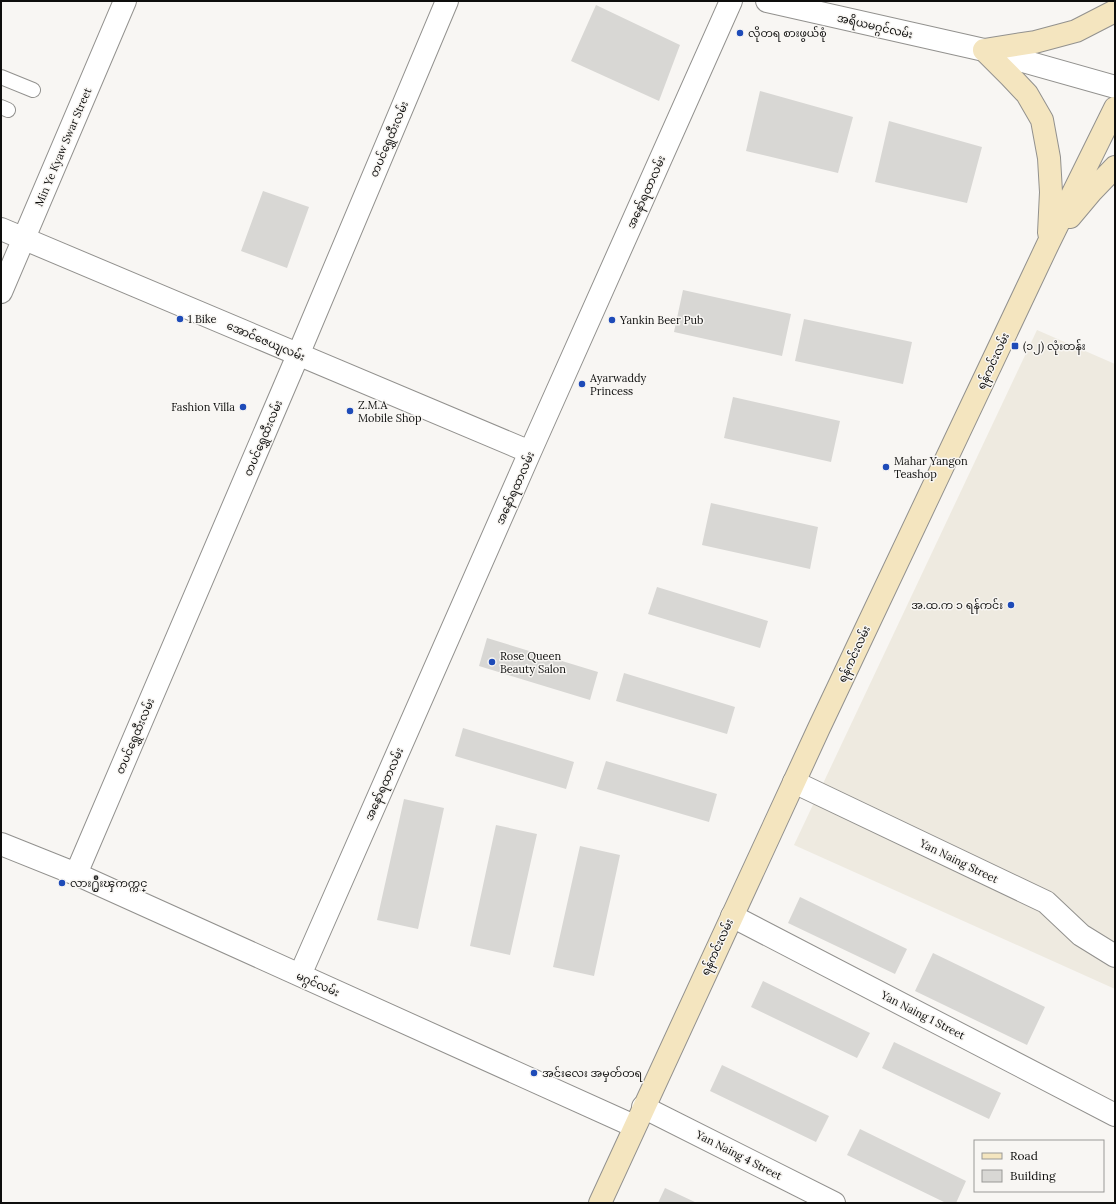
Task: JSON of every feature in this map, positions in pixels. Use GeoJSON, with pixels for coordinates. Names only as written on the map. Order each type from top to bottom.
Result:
{"type":"FeatureCollection","features":[{"type":"Feature","properties":{"kind":"main road"},"geometry":{"type":"LineString","coordinates":[[984,50],[1035,42],[1076,31],[1115,11]]}},
{"type":"Feature","properties":{"kind":"main road"},"geometry":{"type":"LineString","coordinates":[[984,50],[1027,94],[1042,120],[1049,158],[1051,192],[1048,244]]}},
{"type":"Feature","properties":{"kind":"main road","name":"ရန်ကင်းလမ်း"},"geometry":{"type":"LineString","coordinates":[[600,1203],[634,1126],[794,782],[1048,244],[1115,108]]}},
{"type":"Feature","properties":{"kind":"main road"},"geometry":{"type":"LineString","coordinates":[[1048,244],[1091,192],[1115,167]]}},
{"type":"Feature","properties":{"kind":"street","name":"Min Ye Kyaw Swar Street"},"geometry":{"type":"LineString","coordinates":[[1,292],[125,1]]}},
{"type":"Feature","properties":{"kind":"street","name":"တပင်ရွှေထီးလမ်း"},"geometry":{"type":"LineString","coordinates":[[76,874],[448,1]]}},
{"type":"Feature","properties":{"kind":"street","name":"အနော်ရထာလမ်း"},"geometry":{"type":"LineString","coordinates":[[300,975],[530,452],[731,1]]}},
{"type":"Feature","properties":{"kind":"street","name":"အရိယမဂ္ဂင်လမ်း"},"geometry":{"type":"LineString","coordinates":[[767,1],[984,50],[1115,87]]}},
{"type":"Feature","properties":{"kind":"street","name":"အောင်ဇေယျလမ်း"},"geometry":{"type":"LineString","coordinates":[[1,229],[530,452]]}},
{"type":"Feature","properties":{"kind":"street","name":"Yan Naing Street"},"geometry":{"type":"LineString","coordinates":[[794,782],[1046,902],[1081,935],[1115,956]]}},
{"type":"Feature","properties":{"kind":"street","name":"မဂ္ဂင်လမ်း"},"geometry":{"type":"LineString","coordinates":[[1,844],[76,874],[634,1126]]}},
{"type":"Feature","properties":{"kind":"street","name":"Yan Naing 1 Street"},"geometry":{"type":"LineString","coordinates":[[732,916],[1115,1115]]}},
{"type":"Feature","properties":{"kind":"street","name":"Yan Naing 4 Street"},"geometry":{"type":"LineString","coordinates":[[643,1107],[834,1203]]}},
{"type":"Feature","properties":{"kind":"lane"},"geometry":{"type":"LineString","coordinates":[[1,77],[33,90]]}},
{"type":"Feature","properties":{"kind":"shaded area","name":"အ.ထ.က ၁ ရန်ကင်း"},"geometry":{"type":"Polygon","coordinates":[[[1037,330],[1115,364],[1115,989],[794,845],[1037,330]]]}},
{"type":"Feature","properties":{"kind":"building"},"geometry":{"type":"Polygon","coordinates":[[[596,5],[680,45],[659,101],[571,61],[596,5]]]}},
{"type":"Feature","properties":{"kind":"building"},"geometry":{"type":"Polygon","coordinates":[[[760,91],[853,117],[838,173],[746,151],[760,91]]]}},
{"type":"Feature","properties":{"kind":"building"},"geometry":{"type":"Polygon","coordinates":[[[889,121],[982,147],[967,203],[875,182],[889,121]]]}},
{"type":"Feature","properties":{"kind":"building"},"geometry":{"type":"Polygon","coordinates":[[[263,191],[309,207],[287,268],[241,251],[263,191]]]}},
{"type":"Feature","properties":{"kind":"building"},"geometry":{"type":"Polygon","coordinates":[[[683,290],[791,314],[782,356],[674,332],[683,290]]]}},
{"type":"Feature","properties":{"kind":"building"},"geometry":{"type":"Polygon","coordinates":[[[804,319],[912,342],[903,384],[795,361],[804,319]]]}},
{"type":"Feature","properties":{"kind":"building"},"geometry":{"type":"Polygon","coordinates":[[[733,397],[840,421],[831,462],[724,438],[733,397]]]}},
{"type":"Feature","properties":{"kind":"building"},"geometry":{"type":"Polygon","coordinates":[[[711,503],[818,527],[810,569],[702,545],[711,503]]]}},
{"type":"Feature","properties":{"kind":"building"},"geometry":{"type":"Polygon","coordinates":[[[657,587],[768,621],[760,648],[648,614],[657,587]]]}},
{"type":"Feature","properties":{"kind":"building"},"geometry":{"type":"Polygon","coordinates":[[[487,638],[598,672],[590,700],[479,666],[487,638]]]}},
{"type":"Feature","properties":{"kind":"building"},"geometry":{"type":"Polygon","coordinates":[[[624,673],[735,707],[727,734],[616,701],[624,673]]]}},
{"type":"Feature","properties":{"kind":"building"},"geometry":{"type":"Polygon","coordinates":[[[463,728],[574,762],[566,789],[455,756],[463,728]]]}},
{"type":"Feature","properties":{"kind":"building"},"geometry":{"type":"Polygon","coordinates":[[[606,761],[717,794],[709,822],[597,789],[606,761]]]}},
{"type":"Feature","properties":{"kind":"building"},"geometry":{"type":"Polygon","coordinates":[[[404,799],[444,808],[418,929],[377,920],[404,799]]]}},
{"type":"Feature","properties":{"kind":"building"},"geometry":{"type":"Polygon","coordinates":[[[496,825],[537,834],[510,955],[470,946],[496,825]]]}},
{"type":"Feature","properties":{"kind":"building"},"geometry":{"type":"Polygon","coordinates":[[[580,846],[620,855],[594,976],[553,967],[580,846]]]}},
{"type":"Feature","properties":{"kind":"building"},"geometry":{"type":"Polygon","coordinates":[[[800,897],[907,949],[895,974],[788,923],[800,897]]]}},
{"type":"Feature","properties":{"kind":"building"},"geometry":{"type":"Polygon","coordinates":[[[933,953],[1045,1007],[1027,1045],[915,991],[933,953]]]}},
{"type":"Feature","properties":{"kind":"building"},"geometry":{"type":"Polygon","coordinates":[[[763,981],[870,1033],[857,1058],[751,1007],[763,981]]]}},
{"type":"Feature","properties":{"kind":"building"},"geometry":{"type":"Polygon","coordinates":[[[894,1042],[1001,1093],[989,1119],[882,1068],[894,1042]]]}},
{"type":"Feature","properties":{"kind":"building"},"geometry":{"type":"Polygon","coordinates":[[[722,1065],[829,1116],[816,1142],[710,1091],[722,1065]]]}},
{"type":"Feature","properties":{"kind":"building"},"geometry":{"type":"Polygon","coordinates":[[[860,1129],[966,1181],[956,1203],[946,1203],[847,1155],[860,1129]]]}},
{"type":"Feature","properties":{"kind":"building"},"geometry":{"type":"Polygon","coordinates":[[[665,1188],[697,1203],[658,1203],[665,1188]]]}},
{"type":"Feature","properties":{"kind":"place","name":"လိုတရ စားဖွယ်စုံ"},"geometry":{"type":"Point","coordinates":[740,33]}},
{"type":"Feature","properties":{"kind":"place","name":"1 Bike"},"geometry":{"type":"Point","coordinates":[180,319]}},
{"type":"Feature","properties":{"kind":"place","name":"Yankin Beer Pub"},"geometry":{"type":"Point","coordinates":[612,320]}},
{"type":"Feature","properties":{"kind":"place","name":"(၁၂) လုံးတန်း"},"geometry":{"type":"Point","coordinates":[1015,346]}},
{"type":"Feature","properties":{"kind":"place","name":"Ayarwaddy Princess"},"geometry":{"type":"Point","coordinates":[582,384]}},
{"type":"Feature","properties":{"kind":"place","name":"Fashion Villa"},"geometry":{"type":"Point","coordinates":[243,407]}},
{"type":"Feature","properties":{"kind":"place","name":"Z.M.A Mobile Shop"},"geometry":{"type":"Point","coordinates":[350,411]}},
{"type":"Feature","properties":{"kind":"place","name":"Mahar Yangon Teashop"},"geometry":{"type":"Point","coordinates":[886,467]}},
{"type":"Feature","properties":{"kind":"place","name":"အ.ထ.က ၁ ရန်ကင်း"},"geometry":{"type":"Point","coordinates":[1011,605]}},
{"type":"Feature","properties":{"kind":"place","name":"Rose Queen Beauty Salon"},"geometry":{"type":"Point","coordinates":[492,662]}},
{"type":"Feature","properties":{"kind":"place","name":"လား႐ွိဳးၾကက္ကင္"},"geometry":{"type":"Point","coordinates":[62,883]}},
{"type":"Feature","properties":{"kind":"place","name":"အင်းလေး အမှတ်တရ"},"geometry":{"type":"Point","coordinates":[534,1073]}}]}
